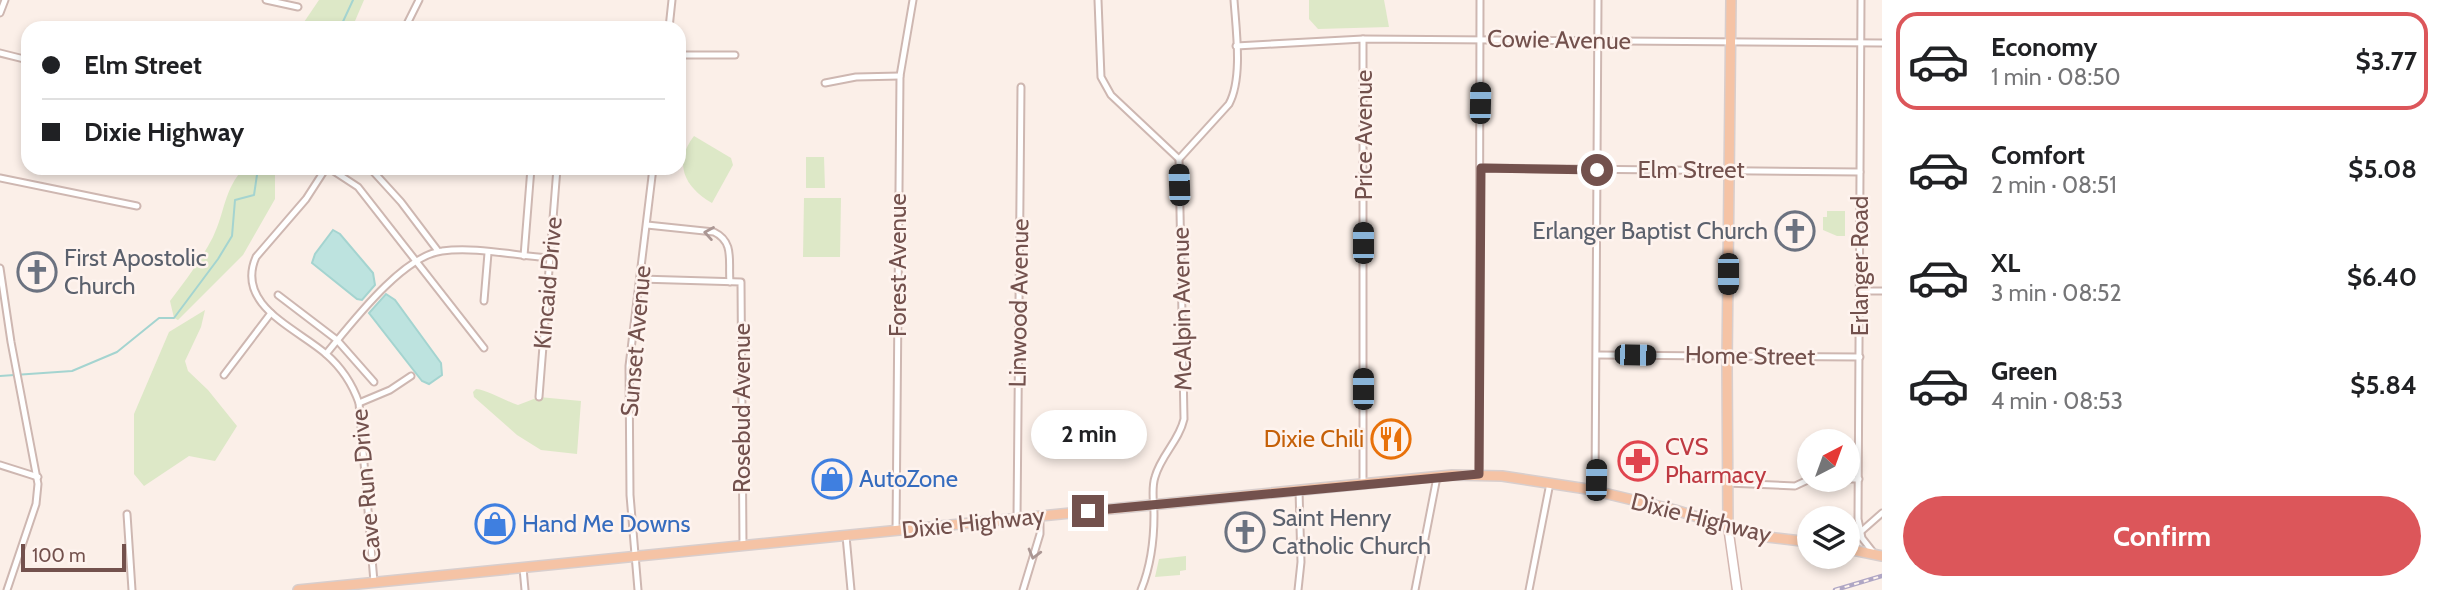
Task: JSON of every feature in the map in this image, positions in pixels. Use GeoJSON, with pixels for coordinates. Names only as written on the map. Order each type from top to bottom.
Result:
{"type":"FeatureCollection","features":[{"type":"Feature","properties":{"kind":"main road"},"geometry":{"type":"LineString","coordinates":[[1731,0],[1727,483],[1728,526],[1737,590]]}},
{"type":"Feature","properties":{"kind":"main road","name":"Dixie Highway"},"geometry":{"type":"LineString","coordinates":[[298,590],[1479,474],[1595,491],[1675,510],[1759,536],[1797,540]]}},
{"type":"Feature","properties":{"kind":"main road"},"geometry":{"type":"LineString","coordinates":[[1860,551],[1878,555]]}},
{"type":"Feature","properties":{"kind":"street"},"geometry":{"type":"LineString","coordinates":[[0,13],[5,0]]}},
{"type":"Feature","properties":{"kind":"street"},"geometry":{"type":"LineString","coordinates":[[266,0],[298,7]]}},
{"type":"Feature","properties":{"kind":"street"},"geometry":{"type":"LineString","coordinates":[[409,21],[419,0]]}},
{"type":"Feature","properties":{"kind":"street"},"geometry":{"type":"LineString","coordinates":[[670,21],[672,0]]}},
{"type":"Feature","properties":{"kind":"street","name":"Forest Avenue"},"geometry":{"type":"LineString","coordinates":[[895,531],[900,76],[913,0]]}},
{"type":"Feature","properties":{"kind":"street"},"geometry":{"type":"LineString","coordinates":[[1098,0],[1103,84],[1111,95],[1179,159],[1234,95],[1234,0]]}},
{"type":"Feature","properties":{"kind":"street"},"geometry":{"type":"LineString","coordinates":[[1479,474],[1480,0]]}},
{"type":"Feature","properties":{"kind":"street"},"geometry":{"type":"LineString","coordinates":[[1595,491],[1598,0]]}},
{"type":"Feature","properties":{"kind":"street","name":"Erlanger Road"},"geometry":{"type":"LineString","coordinates":[[1859,429],[1861,0]]}},
{"type":"Feature","properties":{"kind":"street","name":"Cowie Avenue"},"geometry":{"type":"LineString","coordinates":[[1236,46],[1363,39],[1882,43]]}},
{"type":"Feature","properties":{"kind":"street","name":"Price Avenue"},"geometry":{"type":"LineString","coordinates":[[1363,39],[1363,484]]}},
{"type":"Feature","properties":{"kind":"street"},"geometry":{"type":"LineString","coordinates":[[0,54],[21,58]]}},
{"type":"Feature","properties":{"kind":"street"},"geometry":{"type":"LineString","coordinates":[[686,55],[734,55]]}},
{"type":"Feature","properties":{"kind":"street"},"geometry":{"type":"LineString","coordinates":[[825,83],[856,77],[900,76]]}},
{"type":"Feature","properties":{"kind":"street","name":"Linwood Avenue"},"geometry":{"type":"LineString","coordinates":[[1017,518],[1021,87]]}},
{"type":"Feature","properties":{"kind":"street","name":"McAlpin Avenue"},"geometry":{"type":"LineString","coordinates":[[1141,590],[1154,524],[1153,489],[1156,474],[1176,441],[1184,419],[1179,159]]}},
{"type":"Feature","properties":{"kind":"street","name":"Elm Street"},"geometry":{"type":"LineString","coordinates":[[1481,168],[1860,172]]}},
{"type":"Feature","properties":{"kind":"street","name":"Cave Run Drive"},"geometry":{"type":"LineString","coordinates":[[323,175],[306,199],[271,238],[251,268],[251,283],[256,297],[271,313],[326,354],[344,372],[359,403],[374,582]]}},
{"type":"Feature","properties":{"kind":"street"},"geometry":{"type":"LineString","coordinates":[[339,175],[358,187],[484,348]]}},
{"type":"Feature","properties":{"kind":"street"},"geometry":{"type":"LineString","coordinates":[[376,175],[401,202],[438,251]]}},
{"type":"Feature","properties":{"kind":"street"},"geometry":{"type":"LineString","coordinates":[[524,257],[530,175]]}},
{"type":"Feature","properties":{"kind":"street","name":"Kincaid Drive"},"geometry":{"type":"LineString","coordinates":[[539,397],[556,175]]}},
{"type":"Feature","properties":{"kind":"street","name":"Sunset Avenue"},"geometry":{"type":"LineString","coordinates":[[638,590],[629,488],[629,366],[652,175]]}},
{"type":"Feature","properties":{"kind":"street"},"geometry":{"type":"LineString","coordinates":[[0,178],[137,206]]}},
{"type":"Feature","properties":{"kind":"street"},"geometry":{"type":"LineString","coordinates":[[640,279],[730,282],[730,248],[724,237],[714,232],[647,225]]}},
{"type":"Feature","properties":{"kind":"street"},"geometry":{"type":"LineString","coordinates":[[326,354],[385,286],[408,266],[438,251],[457,250],[550,258]]}},
{"type":"Feature","properties":{"kind":"street"},"geometry":{"type":"LineString","coordinates":[[484,302],[488,253]]}},
{"type":"Feature","properties":{"kind":"street"},"geometry":{"type":"LineString","coordinates":[[0,268],[11,342],[38,477],[36,504],[7,590]]}},
{"type":"Feature","properties":{"kind":"street","name":"Rosebud Avenue"},"geometry":{"type":"LineString","coordinates":[[730,282],[741,282],[743,546]]}},
{"type":"Feature","properties":{"kind":"street"},"geometry":{"type":"LineString","coordinates":[[1861,291],[1882,291]]}},
{"type":"Feature","properties":{"kind":"street"},"geometry":{"type":"LineString","coordinates":[[278,295],[337,340],[374,382]]}},
{"type":"Feature","properties":{"kind":"street"},"geometry":{"type":"LineString","coordinates":[[224,375],[271,313]]}},
{"type":"Feature","properties":{"kind":"street","name":"Home Street"},"geometry":{"type":"LineString","coordinates":[[1597,355],[1860,357]]}},
{"type":"Feature","properties":{"kind":"street"},"geometry":{"type":"LineString","coordinates":[[359,403],[390,390],[411,376]]}},
{"type":"Feature","properties":{"kind":"street"},"geometry":{"type":"LineString","coordinates":[[0,465],[38,477]]}},
{"type":"Feature","properties":{"kind":"street"},"geometry":{"type":"LineString","coordinates":[[1415,590],[1437,477]]}},
{"type":"Feature","properties":{"kind":"street"},"geometry":{"type":"LineString","coordinates":[[1529,590],[1550,483]]}},
{"type":"Feature","properties":{"kind":"street"},"geometry":{"type":"LineString","coordinates":[[1727,483],[1797,485]]}},
{"type":"Feature","properties":{"kind":"street"},"geometry":{"type":"LineString","coordinates":[[1298,590],[1301,562],[1299,490]]}},
{"type":"Feature","properties":{"kind":"street"},"geometry":{"type":"LineString","coordinates":[[1878,555],[1860,533],[1882,513]]}},
{"type":"Feature","properties":{"kind":"street"},"geometry":{"type":"LineString","coordinates":[[127,514],[132,590]]}},
{"type":"Feature","properties":{"kind":"street"},"geometry":{"type":"LineString","coordinates":[[1023,590],[1040,534],[1040,516]]}},
{"type":"Feature","properties":{"kind":"street"},"geometry":{"type":"LineString","coordinates":[[846,536],[851,590]]}},
{"type":"Feature","properties":{"kind":"street"},"geometry":{"type":"LineString","coordinates":[[523,568],[525,590]]}},
{"type":"Feature","properties":{"kind":"green space"},"geometry":{"type":"Polygon","coordinates":[[[319,0],[364,0],[355,21],[305,21],[319,0]]]}},
{"type":"Feature","properties":{"kind":"green space"},"geometry":{"type":"Polygon","coordinates":[[[1309,0],[1384,0],[1389,27],[1318,29],[1309,19],[1309,0]]]}},
{"type":"Feature","properties":{"kind":"green space"},"geometry":{"type":"Polygon","coordinates":[[[694,136],[731,158],[733,165],[712,203],[688,182],[685,175],[688,146],[694,136]]]}},
{"type":"Feature","properties":{"kind":"green space"},"geometry":{"type":"Polygon","coordinates":[[[806,157],[824,157],[825,188],[806,188],[806,157]]]}},
{"type":"Feature","properties":{"kind":"green space"},"geometry":{"type":"Polygon","coordinates":[[[275,175],[275,199],[243,255],[178,320],[174,318],[170,301],[208,245],[237,176],[275,175]]]}},
{"type":"Feature","properties":{"kind":"green space"},"geometry":{"type":"Polygon","coordinates":[[[804,198],[841,198],[840,257],[803,257],[804,198]]]}},
{"type":"Feature","properties":{"kind":"green space"},"geometry":{"type":"Polygon","coordinates":[[[1827,211],[1845,211],[1845,236],[1837,236],[1823,230],[1823,217],[1827,217],[1827,211]]]}},
{"type":"Feature","properties":{"kind":"green space"},"geometry":{"type":"Polygon","coordinates":[[[205,310],[201,327],[185,361],[188,371],[208,390],[237,426],[215,461],[189,456],[144,486],[134,474],[134,414],[169,332],[205,310]]]}},
{"type":"Feature","properties":{"kind":"green space"},"geometry":{"type":"Polygon","coordinates":[[[476,389],[518,405],[539,397],[581,401],[577,454],[541,450],[517,435],[474,397],[473,392],[476,389]]]}},
{"type":"Feature","properties":{"kind":"green space"},"geometry":{"type":"Polygon","coordinates":[[[1186,556],[1186,570],[1180,571],[1180,575],[1155,577],[1159,559],[1186,556]]]}},
{"type":"Feature","properties":{"kind":"water"},"geometry":{"type":"Polygon","coordinates":[[[333,230],[340,234],[373,273],[375,285],[362,300],[357,299],[312,263],[315,254],[333,230]]]}},
{"type":"Feature","properties":{"kind":"water"},"geometry":{"type":"Polygon","coordinates":[[[386,294],[395,300],[441,363],[442,375],[429,384],[422,381],[369,313],[386,294]]]}},
{"type":"Feature","properties":{"kind":"waterway"},"geometry":{"type":"LineString","coordinates":[[343,21],[353,0]]}},
{"type":"Feature","properties":{"kind":"waterway"},"geometry":{"type":"LineString","coordinates":[[0,376],[72,371],[117,352],[159,318],[174,318],[232,236],[235,200],[254,195],[257,175]]}},
{"type":"Feature","properties":{"kind":"railway"},"geometry":{"type":"LineString","coordinates":[[1835,590],[1882,576]]}},
{"type":"Feature","properties":{"kind":"place","name":"Erlanger Baptist Church"},"geometry":{"type":"Point","coordinates":[1795,231]}},
{"type":"Feature","properties":{"kind":"place","name":"First Apostolic Church"},"geometry":{"type":"Point","coordinates":[37,272]}},
{"type":"Feature","properties":{"kind":"place","name":"Dixie Chili"},"geometry":{"type":"Point","coordinates":[1391,439]}},
{"type":"Feature","properties":{"kind":"place","name":"CVS Pharmacy"},"geometry":{"type":"Point","coordinates":[1638,461]}},
{"type":"Feature","properties":{"kind":"place","name":"AutoZone"},"geometry":{"type":"Point","coordinates":[832,479]}},
{"type":"Feature","properties":{"kind":"place","name":"Hand Me Downs"},"geometry":{"type":"Point","coordinates":[495,524]}},
{"type":"Feature","properties":{"kind":"place","name":"Saint Henry Catholic Church"},"geometry":{"type":"Point","coordinates":[1245,532]}},
{"type":"Feature","properties":{"kind":"route"},"geometry":{"type":"LineString","coordinates":[[1088,511],[1479,474],[1481,168],[1597,170]]}}]}
